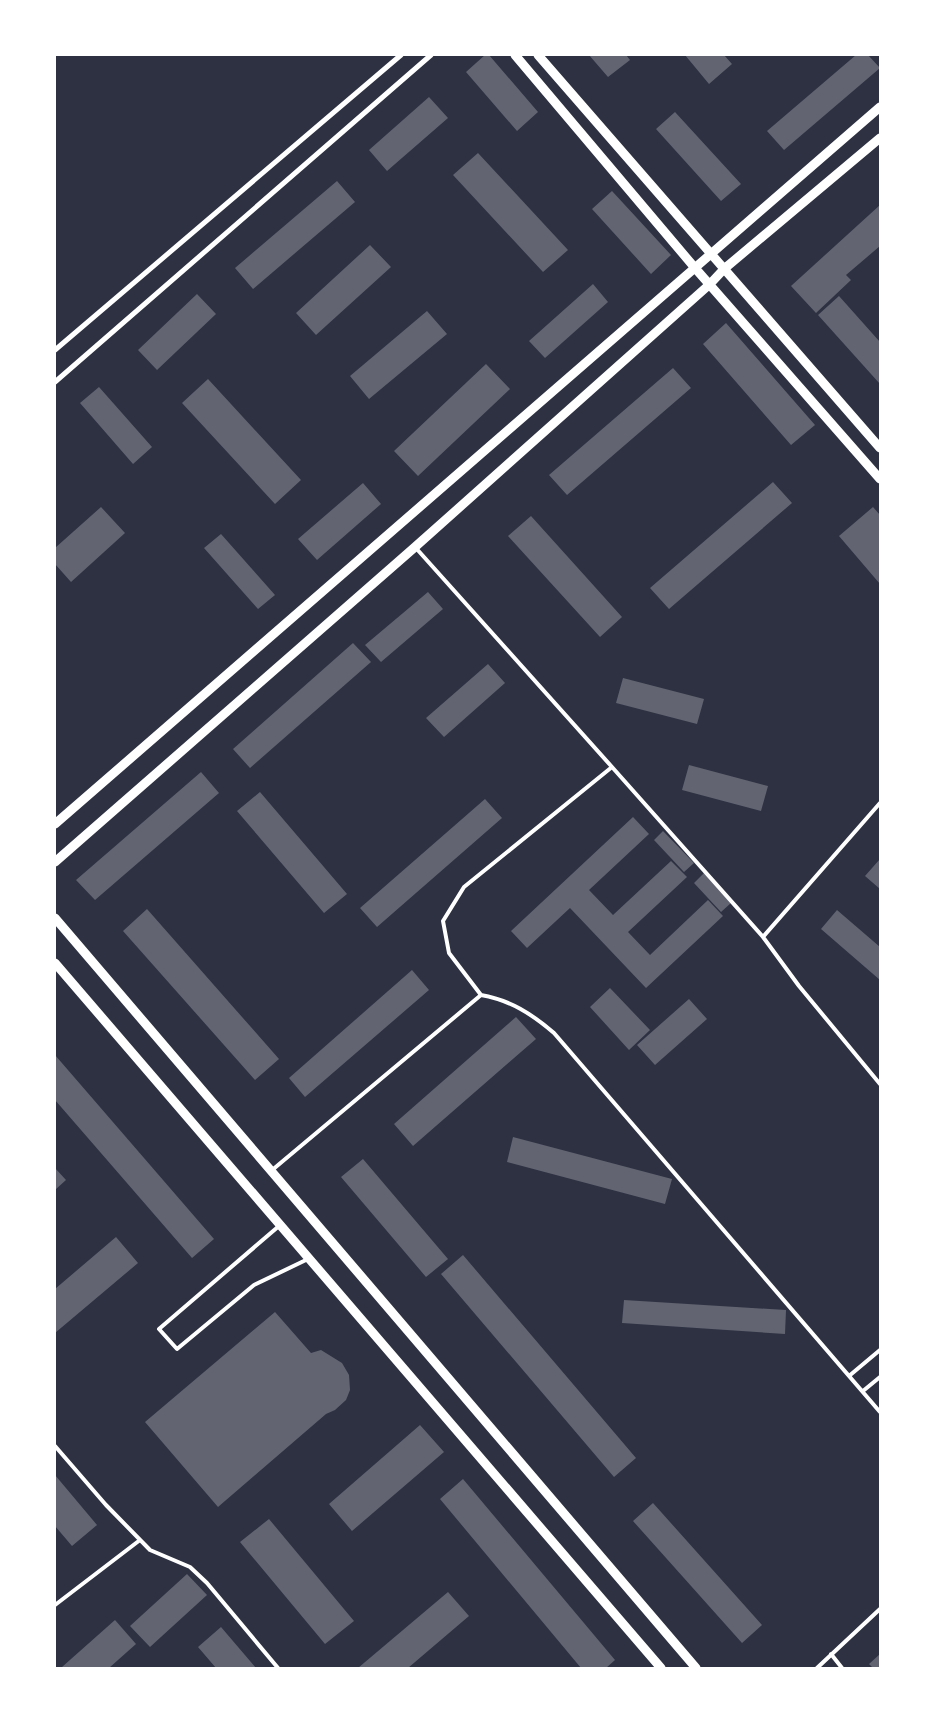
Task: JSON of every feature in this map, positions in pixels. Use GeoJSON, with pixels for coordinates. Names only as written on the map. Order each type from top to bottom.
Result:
{"type":"FeatureCollection","features":[{"type":"Feature","properties":{"kind":"street"},"geometry":{"type":"LineString","coordinates":[[55,350],[401,55]]}},
{"type":"Feature","properties":{"kind":"street"},"geometry":{"type":"LineString","coordinates":[[55,382],[431,55]]}},
{"type":"Feature","properties":{"kind":"street"},"geometry":{"type":"LineString","coordinates":[[515,55],[696,268],[880,479]]}},
{"type":"Feature","properties":{"kind":"street"},"geometry":{"type":"LineString","coordinates":[[538,55],[880,448]]}},
{"type":"Feature","properties":{"kind":"street"},"geometry":{"type":"LineString","coordinates":[[55,824],[880,107]]}},
{"type":"Feature","properties":{"kind":"street"},"geometry":{"type":"LineString","coordinates":[[55,862],[415,547],[710,284],[724,269],[880,138]]}},
{"type":"Feature","properties":{"kind":"street"},"geometry":{"type":"LineString","coordinates":[[55,918],[696,1668]]}},
{"type":"Feature","properties":{"kind":"street"},"geometry":{"type":"LineString","coordinates":[[55,963],[59,972],[661,1668]]}},
{"type":"Feature","properties":{"kind":"lane"},"geometry":{"type":"LineString","coordinates":[[415,547],[763,938],[799,986],[880,1084]]}},
{"type":"Feature","properties":{"kind":"lane"},"geometry":{"type":"LineString","coordinates":[[612,767],[464,887],[443,921],[449,953],[481,995],[500,998],[527,1012],[554,1033],[880,1412]]}},
{"type":"Feature","properties":{"kind":"lane"},"geometry":{"type":"LineString","coordinates":[[763,938],[880,803]]}},
{"type":"Feature","properties":{"kind":"lane"},"geometry":{"type":"LineString","coordinates":[[271,1171],[481,995]]}},
{"type":"Feature","properties":{"kind":"lane"},"geometry":{"type":"LineString","coordinates":[[279,1226],[159,1328],[177,1349],[254,1285],[308,1259]]}},
{"type":"Feature","properties":{"kind":"lane"},"geometry":{"type":"LineString","coordinates":[[849,1376],[880,1350]]}},
{"type":"Feature","properties":{"kind":"lane"},"geometry":{"type":"LineString","coordinates":[[862,1391],[880,1377]]}},
{"type":"Feature","properties":{"kind":"lane"},"geometry":{"type":"LineString","coordinates":[[55,1446],[106,1505],[150,1550],[190,1567],[207,1583],[278,1668]]}},
{"type":"Feature","properties":{"kind":"lane"},"geometry":{"type":"LineString","coordinates":[[55,1605],[140,1540]]}},
{"type":"Feature","properties":{"kind":"lane"},"geometry":{"type":"LineString","coordinates":[[817,1668],[880,1609]]}},
{"type":"Feature","properties":{"kind":"lane"},"geometry":{"type":"LineString","coordinates":[[831,1654],[842,1668]]}},
{"type":"Feature","properties":{"kind":"building"},"geometry":{"type":"Polygon","coordinates":[[[485,55],[489,55],[538,112],[517,131],[466,72],[485,55]]]}},
{"type":"Feature","properties":{"kind":"building"},"geometry":{"type":"Polygon","coordinates":[[[589,55],[626,55],[630,60],[608,77],[589,55]]]}},
{"type":"Feature","properties":{"kind":"building"},"geometry":{"type":"Polygon","coordinates":[[[685,55],[724,55],[732,64],[709,84],[685,55]]]}},
{"type":"Feature","properties":{"kind":"building"},"geometry":{"type":"Polygon","coordinates":[[[856,55],[868,55],[880,68],[784,150],[767,131],[856,55]]]}},
{"type":"Feature","properties":{"kind":"building"},"geometry":{"type":"Polygon","coordinates":[[[429,97],[448,118],[387,171],[369,150],[429,97]]]}},
{"type":"Feature","properties":{"kind":"building"},"geometry":{"type":"Polygon","coordinates":[[[675,112],[741,184],[721,201],[656,129],[675,112]]]}},
{"type":"Feature","properties":{"kind":"building"},"geometry":{"type":"Polygon","coordinates":[[[478,153],[568,250],[543,272],[453,175],[478,153]]]}},
{"type":"Feature","properties":{"kind":"building"},"geometry":{"type":"Polygon","coordinates":[[[337,181],[355,202],[253,289],[235,268],[337,181]]]}},
{"type":"Feature","properties":{"kind":"building"},"geometry":{"type":"Polygon","coordinates":[[[612,191],[671,255],[651,274],[592,209],[612,191]]]}},
{"type":"Feature","properties":{"kind":"building"},"geometry":{"type":"Polygon","coordinates":[[[880,205],[880,246],[846,275],[851,280],[816,313],[791,286],[880,205]]]}},
{"type":"Feature","properties":{"kind":"building"},"geometry":{"type":"Polygon","coordinates":[[[370,245],[391,267],[316,335],[296,313],[370,245]]]}},
{"type":"Feature","properties":{"kind":"building"},"geometry":{"type":"Polygon","coordinates":[[[593,284],[608,302],[545,358],[529,341],[593,284]]]}},
{"type":"Feature","properties":{"kind":"building"},"geometry":{"type":"Polygon","coordinates":[[[197,294],[216,314],[157,370],[138,350],[197,294]]]}},
{"type":"Feature","properties":{"kind":"building"},"geometry":{"type":"Polygon","coordinates":[[[839,296],[880,342],[880,384],[818,315],[839,296]]]}},
{"type":"Feature","properties":{"kind":"building"},"geometry":{"type":"Polygon","coordinates":[[[427,311],[447,334],[369,399],[350,376],[427,311]]]}},
{"type":"Feature","properties":{"kind":"building"},"geometry":{"type":"Polygon","coordinates":[[[726,323],[815,425],[791,445],[703,344],[726,323]]]}},
{"type":"Feature","properties":{"kind":"building"},"geometry":{"type":"Polygon","coordinates":[[[486,364],[510,389],[418,476],[394,451],[486,364]]]}},
{"type":"Feature","properties":{"kind":"building"},"geometry":{"type":"Polygon","coordinates":[[[673,368],[691,388],[567,495],[549,475],[673,368]]]}},
{"type":"Feature","properties":{"kind":"building"},"geometry":{"type":"Polygon","coordinates":[[[208,379],[301,480],[275,504],[182,403],[208,379]]]}},
{"type":"Feature","properties":{"kind":"building"},"geometry":{"type":"Polygon","coordinates":[[[99,387],[152,447],[133,464],[80,403],[99,387]]]}},
{"type":"Feature","properties":{"kind":"building"},"geometry":{"type":"Polygon","coordinates":[[[773,482],[792,503],[669,609],[650,588],[773,482]]]}},
{"type":"Feature","properties":{"kind":"building"},"geometry":{"type":"Polygon","coordinates":[[[363,483],[381,504],[317,560],[298,539],[363,483]]]}},
{"type":"Feature","properties":{"kind":"building"},"geometry":{"type":"Polygon","coordinates":[[[101,507],[125,533],[71,582],[55,564],[55,548],[101,507]]]}},
{"type":"Feature","properties":{"kind":"building"},"geometry":{"type":"Polygon","coordinates":[[[873,507],[880,515],[880,584],[839,536],[873,507]]]}},
{"type":"Feature","properties":{"kind":"building"},"geometry":{"type":"Polygon","coordinates":[[[531,516],[622,617],[600,637],[508,536],[531,516]]]}},
{"type":"Feature","properties":{"kind":"building"},"geometry":{"type":"Polygon","coordinates":[[[221,534],[275,595],[258,609],[204,548],[221,534]]]}},
{"type":"Feature","properties":{"kind":"building"},"geometry":{"type":"Polygon","coordinates":[[[428,592],[443,609],[381,662],[365,645],[428,592]]]}},
{"type":"Feature","properties":{"kind":"building"},"geometry":{"type":"Polygon","coordinates":[[[353,643],[371,662],[250,768],[233,749],[353,643]]]}},
{"type":"Feature","properties":{"kind":"building"},"geometry":{"type":"Polygon","coordinates":[[[488,664],[505,683],[444,737],[426,718],[488,664]]]}},
{"type":"Feature","properties":{"kind":"building"},"geometry":{"type":"Polygon","coordinates":[[[623,678],[704,699],[697,724],[616,703],[623,678]]]}},
{"type":"Feature","properties":{"kind":"building"},"geometry":{"type":"Polygon","coordinates":[[[689,765],[768,786],[761,811],[682,790],[689,765]]]}},
{"type":"Feature","properties":{"kind":"building"},"geometry":{"type":"Polygon","coordinates":[[[201,772],[219,793],[95,900],[76,880],[201,772]]]}},
{"type":"Feature","properties":{"kind":"building"},"geometry":{"type":"Polygon","coordinates":[[[260,792],[347,894],[324,913],[237,811],[260,792]]]}},
{"type":"Feature","properties":{"kind":"building"},"geometry":{"type":"Polygon","coordinates":[[[485,799],[502,818],[377,927],[360,908],[485,799]]]}},
{"type":"Feature","properties":{"kind":"building"},"geometry":{"type":"Polygon","coordinates":[[[633,817],[649,834],[589,890],[613,915],[671,861],[687,877],[628,932],[650,955],[708,900],[723,916],[646,988],[570,908],[527,948],[511,931],[633,817]]]}},
{"type":"Feature","properties":{"kind":"building"},"geometry":{"type":"Polygon","coordinates":[[[663,831],[694,863],[684,872],[654,840],[663,831]]]}},
{"type":"Feature","properties":{"kind":"building"},"geometry":{"type":"Polygon","coordinates":[[[880,859],[880,889],[865,876],[880,859]]]}},
{"type":"Feature","properties":{"kind":"building"},"geometry":{"type":"Polygon","coordinates":[[[704,873],[731,903],[721,912],[694,883],[704,873]]]}},
{"type":"Feature","properties":{"kind":"building"},"geometry":{"type":"Polygon","coordinates":[[[147,909],[279,1059],[255,1080],[123,931],[147,909]]]}},
{"type":"Feature","properties":{"kind":"building"},"geometry":{"type":"Polygon","coordinates":[[[837,910],[880,947],[880,980],[821,929],[837,910]]]}},
{"type":"Feature","properties":{"kind":"building"},"geometry":{"type":"Polygon","coordinates":[[[412,970],[429,990],[305,1097],[289,1078],[412,970]]]}},
{"type":"Feature","properties":{"kind":"building"},"geometry":{"type":"Polygon","coordinates":[[[610,988],[650,1030],[629,1050],[590,1007],[610,988]]]}},
{"type":"Feature","properties":{"kind":"building"},"geometry":{"type":"Polygon","coordinates":[[[689,999],[707,1019],[655,1065],[637,1045],[689,999]]]}},
{"type":"Feature","properties":{"kind":"building"},"geometry":{"type":"Polygon","coordinates":[[[516,1017],[536,1039],[413,1146],[394,1124],[516,1017]]]}},
{"type":"Feature","properties":{"kind":"building"},"geometry":{"type":"Polygon","coordinates":[[[55,1055],[214,1239],[192,1258],[55,1100],[55,1055]]]}},
{"type":"Feature","properties":{"kind":"building"},"geometry":{"type":"Polygon","coordinates":[[[513,1137],[672,1179],[665,1204],[507,1162],[513,1137]]]}},
{"type":"Feature","properties":{"kind":"building"},"geometry":{"type":"Polygon","coordinates":[[[363,1159],[448,1259],[426,1277],[341,1177],[363,1159]]]}},
{"type":"Feature","properties":{"kind":"building"},"geometry":{"type":"Polygon","coordinates":[[[55,1168],[66,1180],[55,1190],[55,1168]]]}},
{"type":"Feature","properties":{"kind":"building"},"geometry":{"type":"Polygon","coordinates":[[[116,1237],[138,1263],[55,1333],[55,1289],[116,1237]]]}},
{"type":"Feature","properties":{"kind":"building"},"geometry":{"type":"Polygon","coordinates":[[[463,1255],[636,1458],[614,1477],[441,1274],[463,1255]]]}},
{"type":"Feature","properties":{"kind":"building"},"geometry":{"type":"Polygon","coordinates":[[[624,1300],[786,1310],[785,1334],[622,1323],[624,1300]]]}},
{"type":"Feature","properties":{"kind":"building"},"geometry":{"type":"Polygon","coordinates":[[[275,1312],[311,1353],[321,1350],[342,1363],[349,1375],[350,1390],[346,1400],[335,1410],[326,1414],[218,1507],[145,1422],[275,1312]]]}},
{"type":"Feature","properties":{"kind":"building"},"geometry":{"type":"Polygon","coordinates":[[[420,1425],[444,1452],[352,1531],[329,1504],[420,1425]]]}},
{"type":"Feature","properties":{"kind":"building"},"geometry":{"type":"Polygon","coordinates":[[[55,1475],[97,1525],[72,1546],[55,1526],[55,1475]]]}},
{"type":"Feature","properties":{"kind":"building"},"geometry":{"type":"Polygon","coordinates":[[[463,1479],[615,1660],[606,1668],[581,1668],[440,1499],[463,1479]]]}},
{"type":"Feature","properties":{"kind":"building"},"geometry":{"type":"Polygon","coordinates":[[[653,1503],[762,1625],[742,1643],[633,1521],[653,1503]]]}},
{"type":"Feature","properties":{"kind":"building"},"geometry":{"type":"Polygon","coordinates":[[[269,1519],[354,1621],[325,1644],[240,1542],[269,1519]]]}},
{"type":"Feature","properties":{"kind":"building"},"geometry":{"type":"Polygon","coordinates":[[[187,1574],[207,1595],[150,1647],[130,1626],[187,1574]]]}},
{"type":"Feature","properties":{"kind":"building"},"geometry":{"type":"Polygon","coordinates":[[[448,1592],[469,1616],[408,1668],[358,1668],[448,1592]]]}},
{"type":"Feature","properties":{"kind":"building"},"geometry":{"type":"Polygon","coordinates":[[[115,1620],[136,1644],[109,1668],[62,1667],[115,1620]]]}},
{"type":"Feature","properties":{"kind":"building"},"geometry":{"type":"Polygon","coordinates":[[[221,1627],[256,1668],[216,1668],[198,1647],[221,1627]]]}},
{"type":"Feature","properties":{"kind":"building"},"geometry":{"type":"Polygon","coordinates":[[[880,1654],[880,1668],[873,1668],[869,1664],[880,1654]]]}}]}
